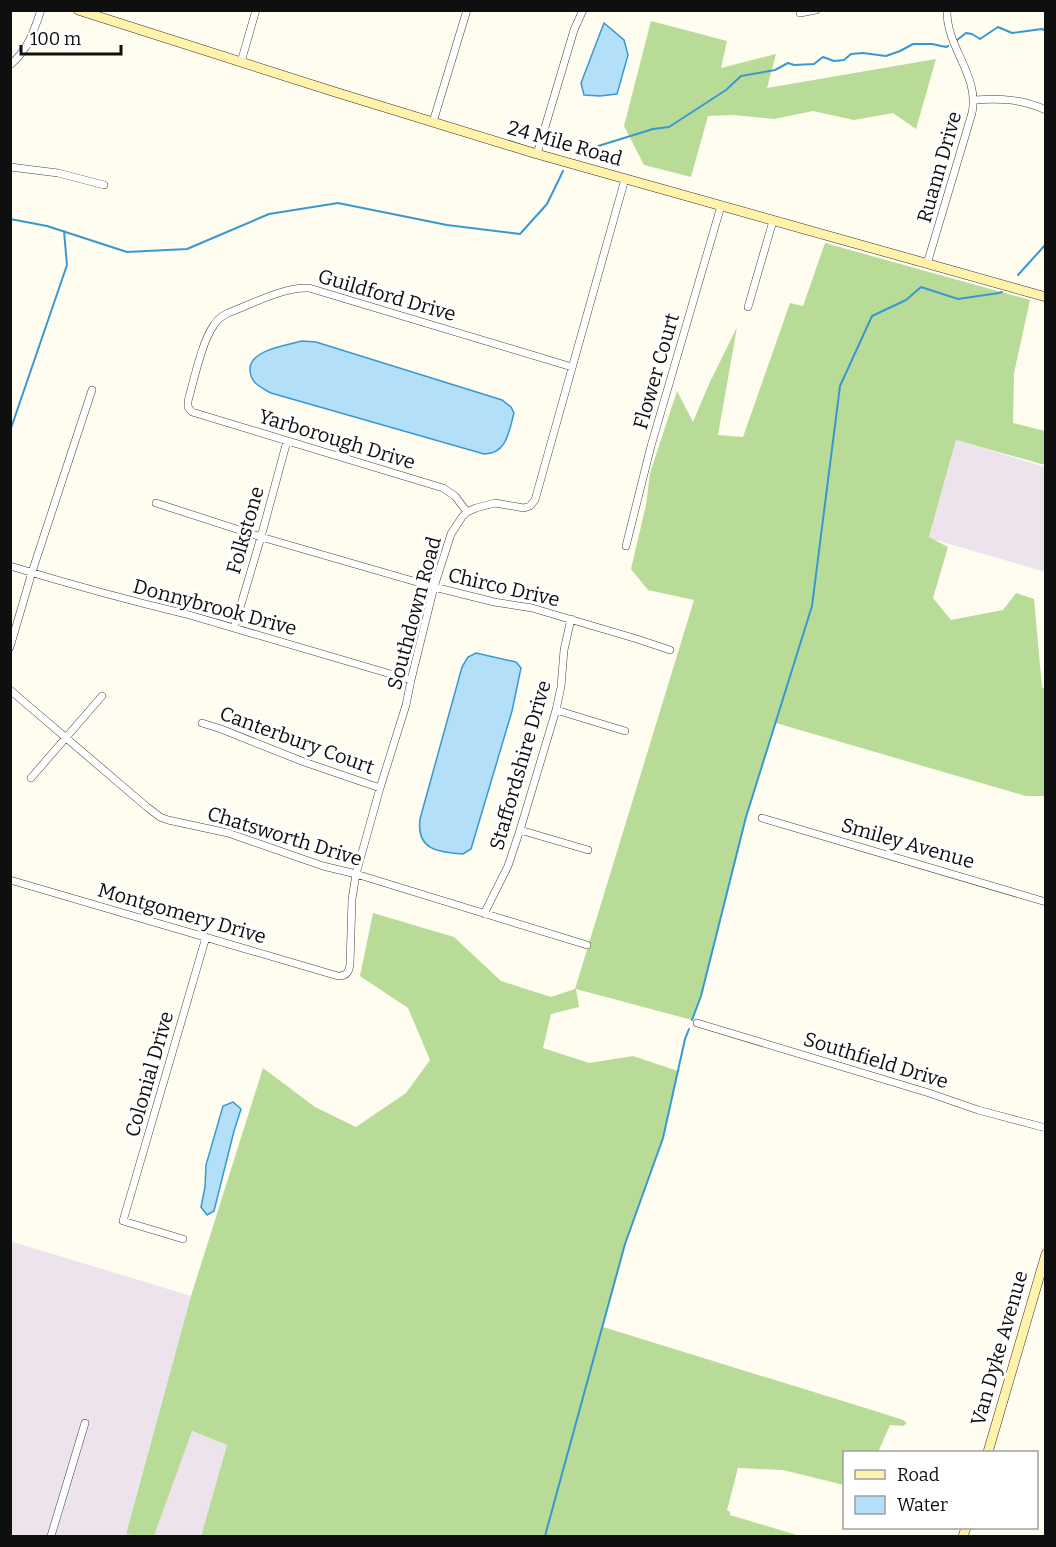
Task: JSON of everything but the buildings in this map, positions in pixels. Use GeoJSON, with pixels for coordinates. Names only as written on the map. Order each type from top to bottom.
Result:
{"type":"FeatureCollection","features":[{"type":"Feature","properties":{"kind":"street"},"geometry":{"type":"LineString","coordinates":[[10,65],[27,46],[41,10]]}},
{"type":"Feature","properties":{"kind":"street","name":"24 Mile Road"},"geometry":{"type":"LineString","coordinates":[[78,10],[537,154],[1046,297]]}},
{"type":"Feature","properties":{"kind":"street"},"geometry":{"type":"LineString","coordinates":[[241,62],[256,10]]}},
{"type":"Feature","properties":{"kind":"street"},"geometry":{"type":"LineString","coordinates":[[433,122],[467,10]]}},
{"type":"Feature","properties":{"kind":"street"},"geometry":{"type":"LineString","coordinates":[[537,154],[574,30],[584,10]]}},
{"type":"Feature","properties":{"kind":"street"},"geometry":{"type":"LineString","coordinates":[[801,13],[816,10]]}},
{"type":"Feature","properties":{"kind":"street","name":"Ruann Drive"},"geometry":{"type":"LineString","coordinates":[[927,264],[974,100],[966,70],[951,40],[946,10]]}},
{"type":"Feature","properties":{"kind":"street"},"geometry":{"type":"LineString","coordinates":[[974,100],[994,98],[1015,100],[1046,110]]}},
{"type":"Feature","properties":{"kind":"street"},"geometry":{"type":"LineString","coordinates":[[10,167],[58,173],[104,184]]}},
{"type":"Feature","properties":{"kind":"street"},"geometry":{"type":"LineString","coordinates":[[467,512],[491,504],[524,508],[532,504],[540,488],[625,179]]}},
{"type":"Feature","properties":{"kind":"street","name":"Flower Court"},"geometry":{"type":"LineString","coordinates":[[626,546],[651,446],[721,206]]}},
{"type":"Feature","properties":{"kind":"street"},"geometry":{"type":"LineString","coordinates":[[748,307],[773,221]]}},
{"type":"Feature","properties":{"kind":"street","name":"Guildford Drive"},"geometry":{"type":"LineString","coordinates":[[189,410],[188,401],[207,339],[216,321],[228,313],[298,288],[315,289],[573,366]]}},
{"type":"Feature","properties":{"kind":"street"},"geometry":{"type":"LineString","coordinates":[[10,647],[32,572],[92,390]]}},
{"type":"Feature","properties":{"kind":"street","name":"Yarborough Drive"},"geometry":{"type":"LineString","coordinates":[[189,410],[195,414],[443,488],[455,496],[467,512]]}},
{"type":"Feature","properties":{"kind":"street","name":"Folkstone"},"geometry":{"type":"LineString","coordinates":[[234,628],[287,441]]}},
{"type":"Feature","properties":{"kind":"street","name":"Chirco Drive"},"geometry":{"type":"LineString","coordinates":[[156,503],[261,537],[434,587],[494,602],[532,608],[670,650]]}},
{"type":"Feature","properties":{"kind":"street","name":"Southdown Road"},"geometry":{"type":"LineString","coordinates":[[345,976],[348,974],[350,964],[351,908],[356,874],[406,705],[434,587],[451,534],[467,512]]}},
{"type":"Feature","properties":{"kind":"street","name":"Donnybrook Drive"},"geometry":{"type":"LineString","coordinates":[[10,566],[126,600],[186,614],[411,680]]}},
{"type":"Feature","properties":{"kind":"street","name":"Staffordshire Drive"},"geometry":{"type":"LineString","coordinates":[[484,914],[508,866],[556,710],[561,687],[565,643],[571,619]]}},
{"type":"Feature","properties":{"kind":"street","name":"Chatsworth Drive"},"geometry":{"type":"LineString","coordinates":[[10,690],[160,816],[228,833],[314,864],[356,874],[587,945]]}},
{"type":"Feature","properties":{"kind":"street"},"geometry":{"type":"LineString","coordinates":[[31,778],[102,696]]}},
{"type":"Feature","properties":{"kind":"street"},"geometry":{"type":"LineString","coordinates":[[556,710],[625,731]]}},
{"type":"Feature","properties":{"kind":"street","name":"Canterbury Court"},"geometry":{"type":"LineString","coordinates":[[202,723],[380,788]]}},
{"type":"Feature","properties":{"kind":"street","name":"Smiley Avenue"},"geometry":{"type":"LineString","coordinates":[[762,818],[1046,902]]}},
{"type":"Feature","properties":{"kind":"street"},"geometry":{"type":"LineString","coordinates":[[520,830],[588,850]]}},
{"type":"Feature","properties":{"kind":"street","name":"Montgomery Drive"},"geometry":{"type":"LineString","coordinates":[[10,880],[328,974],[345,976]]}},
{"type":"Feature","properties":{"kind":"street","name":"Colonial Drive"},"geometry":{"type":"LineString","coordinates":[[183,1239],[123,1221],[206,937]]}},
{"type":"Feature","properties":{"kind":"street","name":"Southfield Drive"},"geometry":{"type":"LineString","coordinates":[[697,1023],[978,1110],[1046,1128]]}},
{"type":"Feature","properties":{"kind":"street","name":"Van Dyke Avenue"},"geometry":{"type":"LineString","coordinates":[[988,1451],[1046,1254]]}},
{"type":"Feature","properties":{"kind":"street"},"geometry":{"type":"LineString","coordinates":[[51,1536],[85,1422]]}},
{"type":"Feature","properties":{"kind":"shaded area"},"geometry":{"type":"Polygon","coordinates":[[[956,440],[1045,467],[1045,572],[929,538],[956,440]]]}},
{"type":"Feature","properties":{"kind":"shaded area"},"geometry":{"type":"Polygon","coordinates":[[[10,1241],[191,1296],[126,1533],[139,1536],[11,1536],[10,1241]]]}},
{"type":"Feature","properties":{"kind":"shaded area"},"geometry":{"type":"Polygon","coordinates":[[[191,1431],[227,1445],[201,1536],[154,1536],[191,1431]]]}},
{"type":"Feature","properties":{"kind":"green space"},"geometry":{"type":"Polygon","coordinates":[[[651,21],[727,41],[721,68],[776,54],[767,88],[936,59],[916,129],[893,113],[854,120],[813,111],[774,119],[733,115],[708,116],[691,177],[644,165],[624,126],[651,21]]]}},
{"type":"Feature","properties":{"kind":"green space"},"geometry":{"type":"Polygon","coordinates":[[[825,243],[1030,300],[1014,373],[1013,423],[1045,431],[1045,465],[956,440],[929,537],[948,547],[933,598],[951,620],[1003,610],[1016,593],[1034,599],[1042,687],[1045,689],[1045,796],[1026,796],[776,723],[746,817],[701,996],[692,1020],[576,989],[579,1007],[551,1014],[543,1048],[589,1063],[633,1056],[678,1071],[663,1138],[625,1243],[603,1327],[872,1410],[907,1423],[903,1426],[890,1425],[878,1451],[843,1451],[843,1485],[783,1470],[738,1468],[727,1510],[730,1515],[800,1536],[201,1536],[227,1445],[192,1431],[154,1536],[126,1534],[191,1296],[263,1068],[315,1107],[356,1127],[406,1093],[430,1060],[408,1008],[360,976],[373,913],[454,937],[501,981],[551,997],[575,989],[694,600],[648,590],[631,569],[646,505],[650,473],[677,391],[693,422],[737,327],[718,435],[743,437],[790,303],[803,306],[825,243]]]}},
{"type":"Feature","properties":{"kind":"water"},"geometry":{"type":"Polygon","coordinates":[[[604,23],[624,40],[628,55],[617,94],[584,95],[581,83],[604,23]]]}},
{"type":"Feature","properties":{"kind":"water"},"geometry":{"type":"Polygon","coordinates":[[[302,341],[316,342],[502,400],[511,407],[514,413],[506,440],[498,450],[484,454],[271,393],[254,381],[250,369],[256,357],[270,349],[302,341]]]}},
{"type":"Feature","properties":{"kind":"water"},"geometry":{"type":"Polygon","coordinates":[[[476,653],[516,662],[521,668],[512,711],[471,849],[463,854],[437,850],[425,843],[420,829],[420,819],[462,667],[468,657],[476,653]]]}},
{"type":"Feature","properties":{"kind":"water"},"geometry":{"type":"Polygon","coordinates":[[[233,1102],[241,1109],[214,1211],[207,1215],[201,1207],[206,1165],[223,1106],[233,1102]]]}},
{"type":"Feature","properties":{"kind":"waterway"},"geometry":{"type":"LineString","coordinates":[[957,40],[966,33],[980,39],[998,27],[1012,33],[1042,29],[1046,31]]}},
{"type":"Feature","properties":{"kind":"waterway"},"geometry":{"type":"LineString","coordinates":[[580,155],[595,147],[653,129],[669,127],[726,90],[741,76],[775,70],[788,63],[814,64],[823,57],[834,61],[844,60],[851,54],[886,56],[913,44],[948,46]]}},
{"type":"Feature","properties":{"kind":"waterway"},"geometry":{"type":"LineString","coordinates":[[10,219],[47,226],[127,252],[187,249],[269,214],[338,203],[447,225],[520,234],[547,204],[563,171]]}},
{"type":"Feature","properties":{"kind":"waterway"},"geometry":{"type":"LineString","coordinates":[[10,431],[67,265],[64,231]]}},
{"type":"Feature","properties":{"kind":"waterway"},"geometry":{"type":"LineString","coordinates":[[1018,275],[1046,244]]}},
{"type":"Feature","properties":{"kind":"waterway"},"geometry":{"type":"LineString","coordinates":[[692,1020],[701,996],[746,817],[812,606],[840,386],[872,316],[906,300],[921,287],[958,299],[1002,292]]}},
{"type":"Feature","properties":{"kind":"waterway"},"geometry":{"type":"LineString","coordinates":[[545,1536],[625,1244],[663,1138],[689,1029]]}}]}
